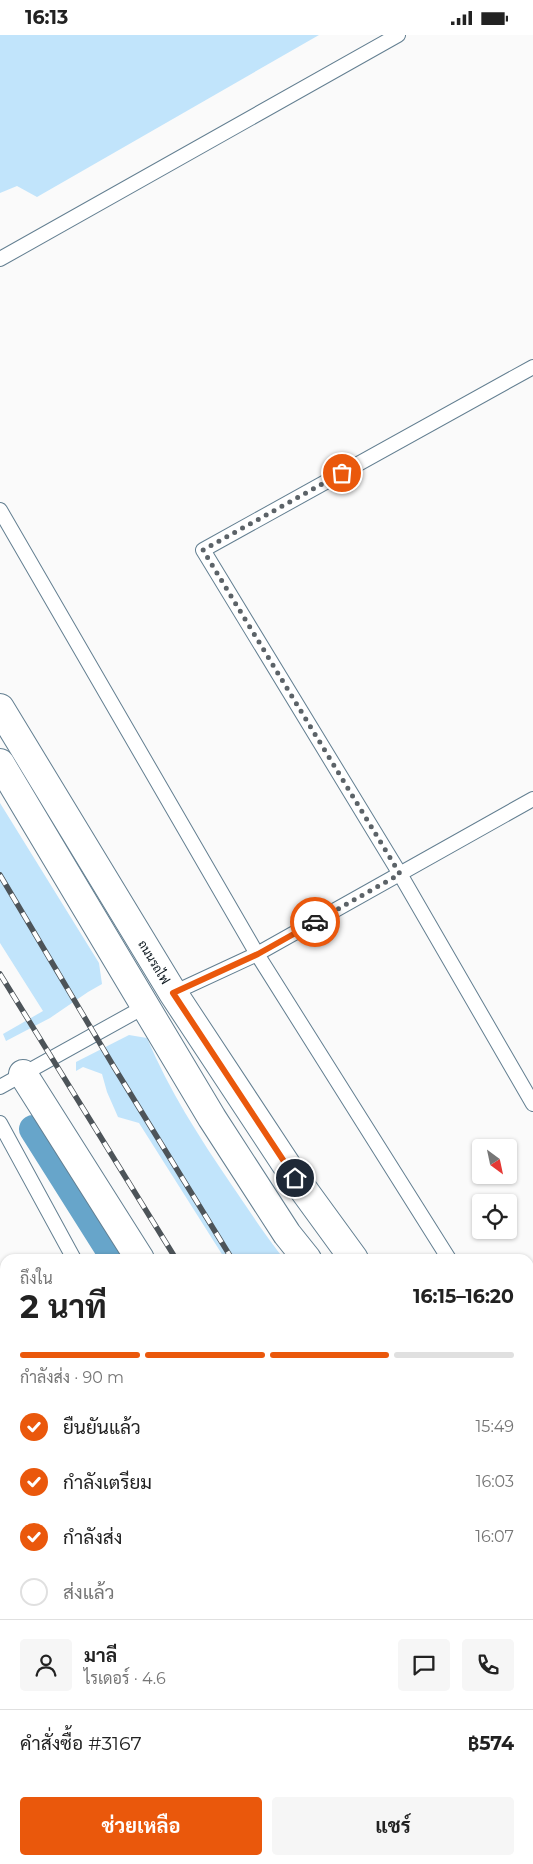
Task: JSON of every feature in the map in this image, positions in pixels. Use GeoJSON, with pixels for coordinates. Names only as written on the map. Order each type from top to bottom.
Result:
{"type":"FeatureCollection","features":[{"type":"Feature","properties":{"kind":"main road","name":"ถนนรถไฟ"},"geometry":{"type":"LineString","coordinates":[[0,708],[173,993],[295,1178],[350,1254]]}},
{"type":"Feature","properties":{"kind":"main road"},"geometry":{"type":"LineString","coordinates":[[0,763],[144,1007],[276,1218],[303,1254]]}},
{"type":"Feature","properties":{"kind":"main road"},"geometry":{"type":"LineString","coordinates":[[24,1073],[137,1254]]}},
{"type":"Feature","properties":{"kind":"lane"},"geometry":{"type":"LineString","coordinates":[[0,259],[398,35]]}},
{"type":"Feature","properties":{"kind":"lane"},"geometry":{"type":"LineString","coordinates":[[533,367],[203,550],[400,874],[533,1104]]}},
{"type":"Feature","properties":{"kind":"lane"},"geometry":{"type":"LineString","coordinates":[[0,510],[258,954],[446,1254]]}},
{"type":"Feature","properties":{"kind":"lane"},"geometry":{"type":"LineString","coordinates":[[173,993],[258,954],[533,799]]}},
{"type":"Feature","properties":{"kind":"lane"},"geometry":{"type":"LineString","coordinates":[[0,1087],[144,1007]]}},
{"type":"Feature","properties":{"kind":"lane"},"geometry":{"type":"LineString","coordinates":[[0,1123],[71,1254]]}},
{"type":"Feature","properties":{"kind":"shaded area"},"geometry":{"type":"Polygon","coordinates":[[[0,35],[319,35],[37,197],[17,186],[0,193],[0,35]]]}},
{"type":"Feature","properties":{"kind":"shaded area"},"geometry":{"type":"Polygon","coordinates":[[[0,803],[99,963],[102,984],[50,1018],[6,1041],[3,1034],[43,1011],[0,943],[0,803]]]}},
{"type":"Feature","properties":{"kind":"shaded area"},"geometry":{"type":"Polygon","coordinates":[[[129,1035],[147,1038],[175,1095],[196,1131],[280,1254],[222,1254],[139,1123],[118,1117],[107,1092],[102,1074],[83,1067],[76,1071],[76,1062],[129,1035]]]}},
{"type":"Feature","properties":{"kind":"waterway"},"geometry":{"type":"LineString","coordinates":[[33,1129],[112,1254]]}},
{"type":"Feature","properties":{"kind":"railway"},"geometry":{"type":"LineString","coordinates":[[0,875],[114,1067],[229,1254]]}},
{"type":"Feature","properties":{"kind":"railway"},"geometry":{"type":"LineString","coordinates":[[0,974],[173,1254]]}},
{"type":"Feature","properties":{"kind":"way so far"},"geometry":{"type":"LineString","coordinates":[[315,922],[400,874],[203,550],[342,473]]}},
{"type":"Feature","properties":{"kind":"route"},"geometry":{"type":"LineString","coordinates":[[295,1178],[173,993],[258,954],[315,922]]}}]}
